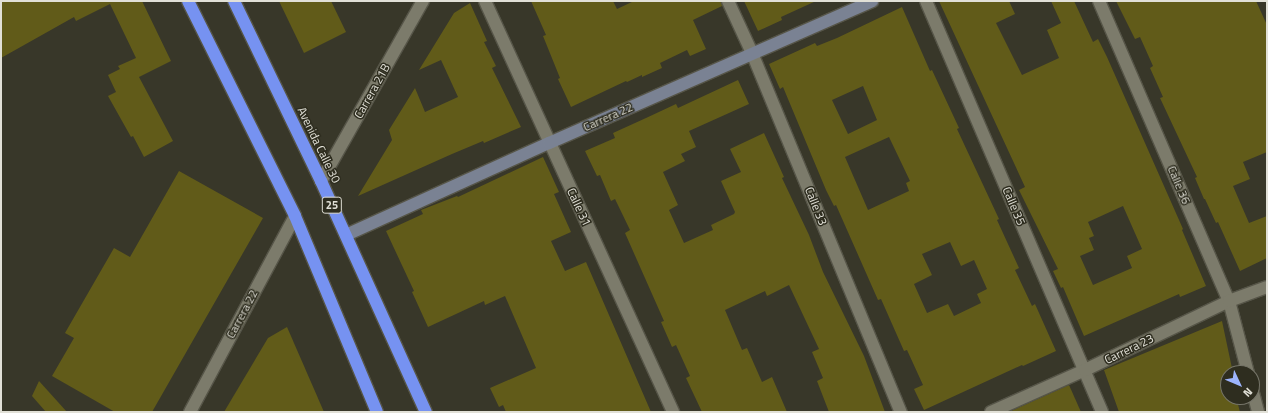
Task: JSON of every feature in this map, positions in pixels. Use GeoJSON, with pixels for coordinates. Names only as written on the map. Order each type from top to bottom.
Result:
{"type":"FeatureCollection","features":[{"type":"Feature","properties":{"kind":"highway"},"geometry":{"type":"LineString","coordinates":[[188,1],[295,216],[377,412]]}},
{"type":"Feature","properties":{"kind":"highway","name":"Avenida Calle 30"},"geometry":{"type":"LineString","coordinates":[[234,1],[321,181],[426,412]]}},
{"type":"Feature","properties":{"kind":"street","name":"Carrera 21B"},"geometry":{"type":"LineString","coordinates":[[321,181],[423,1]]}},
{"type":"Feature","properties":{"kind":"street","name":"Calle 31"},"geometry":{"type":"LineString","coordinates":[[485,1],[673,412]]}},
{"type":"Feature","properties":{"kind":"street","name":"Calle 33"},"geometry":{"type":"LineString","coordinates":[[728,1],[752,53],[901,412]]}},
{"type":"Feature","properties":{"kind":"street","name":"Carrera 22"},"geometry":{"type":"LineString","coordinates":[[346,235],[549,143],[872,1]]}},
{"type":"Feature","properties":{"kind":"street","name":"Calle 35"},"geometry":{"type":"LineString","coordinates":[[926,1],[1102,412]]}},
{"type":"Feature","properties":{"kind":"street","name":"Calle 36"},"geometry":{"type":"LineString","coordinates":[[1099,1],[1229,301],[1246,365]]}},
{"type":"Feature","properties":{"kind":"street","name":"Carrera 22"},"geometry":{"type":"LineString","coordinates":[[190,412],[295,216]]}},
{"type":"Feature","properties":{"kind":"street","name":"Carrera 23"},"geometry":{"type":"LineString","coordinates":[[991,412],[1085,370],[1229,301],[1267,287]]}},
{"type":"Feature","properties":{"kind":"building"},"geometry":{"type":"Polygon","coordinates":[[[1,1],[142,1],[171,61],[139,77],[173,141],[144,157],[133,136],[131,137],[108,96],[116,92],[108,75],[120,69],[118,66],[136,58],[110,4],[76,21],[74,17],[1,58],[1,1]]]}},
{"type":"Feature","properties":{"kind":"building"},"geometry":{"type":"Polygon","coordinates":[[[279,1],[331,1],[346,32],[304,53],[279,1]]]}},
{"type":"Feature","properties":{"kind":"building"},"geometry":{"type":"Polygon","coordinates":[[[531,1],[613,1],[617,9],[634,1],[721,1],[722,6],[693,20],[706,49],[690,56],[687,50],[660,63],[662,68],[642,77],[642,75],[627,82],[626,81],[571,107],[558,79],[560,78],[543,36],[546,35],[531,1]]]}},
{"type":"Feature","properties":{"kind":"building"},"geometry":{"type":"Polygon","coordinates":[[[744,1],[816,1],[781,17],[782,20],[758,31],[744,1]]]}},
{"type":"Feature","properties":{"kind":"building"},"geometry":{"type":"Polygon","coordinates":[[[939,1],[1009,1],[1015,14],[996,23],[1022,75],[1059,58],[1047,30],[1061,23],[1051,1],[1074,1],[1093,42],[1098,39],[1107,57],[1183,229],[1182,230],[1206,286],[1180,297],[1179,294],[1084,336],[1063,287],[1061,288],[1053,271],[1058,269],[1019,190],[1025,187],[939,1]],[[1123,206],[1088,222],[1094,236],[1089,238],[1094,250],[1080,256],[1093,285],[1132,268],[1127,256],[1142,249],[1123,206]]]}},
{"type":"Feature","properties":{"kind":"building"},"geometry":{"type":"Polygon","coordinates":[[[1116,1],[1256,1],[1267,25],[1267,152],[1243,162],[1250,179],[1233,186],[1249,223],[1267,216],[1267,258],[1240,271],[1218,222],[1216,223],[1204,199],[1195,178],[1197,177],[1160,98],[1163,97],[1150,68],[1153,66],[1140,37],[1135,39],[1116,1]]]}},
{"type":"Feature","properties":{"kind":"building"},"geometry":{"type":"Polygon","coordinates":[[[470,3],[487,41],[484,42],[496,66],[492,68],[521,127],[484,143],[483,141],[452,154],[358,196],[392,140],[389,130],[415,88],[425,112],[458,97],[441,60],[419,70],[454,13],[470,3]]]}},
{"type":"Feature","properties":{"kind":"building"},"geometry":{"type":"Polygon","coordinates":[[[902,7],[930,71],[932,70],[959,128],[957,129],[999,219],[997,220],[1019,268],[1015,270],[1032,306],[1035,304],[1056,351],[924,410],[914,389],[923,385],[907,350],[904,351],[881,299],[878,300],[836,205],[834,206],[826,190],[783,87],[780,89],[769,64],[815,43],[817,46],[902,7]],[[863,86],[832,100],[848,134],[877,120],[863,86]],[[889,137],[845,157],[868,210],[909,191],[906,183],[910,181],[889,137]],[[950,242],[922,254],[932,275],[914,284],[927,313],[948,304],[954,316],[981,303],[977,294],[987,289],[974,260],[961,266],[950,242]]]}},
{"type":"Feature","properties":{"kind":"building"},"geometry":{"type":"Polygon","coordinates":[[[738,80],[749,104],[689,131],[696,147],[681,154],[685,161],[663,172],[678,205],[669,210],[684,243],[713,230],[711,225],[734,214],[735,212],[721,181],[741,172],[730,149],[764,133],[784,177],[782,178],[809,235],[823,272],[864,356],[885,412],[829,412],[817,381],[823,378],[812,352],[819,349],[789,285],[767,296],[765,291],[725,310],[742,350],[747,348],[762,382],[772,377],[787,412],[702,412],[686,378],[690,376],[676,345],[672,347],[661,322],[664,321],[625,233],[630,230],[615,199],[611,201],[600,175],[597,176],[585,151],[615,138],[613,133],[676,104],[678,108],[738,80]]]}},
{"type":"Feature","properties":{"kind":"building"},"geometry":{"type":"Polygon","coordinates":[[[543,157],[559,192],[554,194],[571,232],[551,241],[565,271],[586,262],[651,412],[506,412],[503,405],[499,407],[490,388],[536,368],[505,296],[485,305],[484,301],[428,327],[412,292],[414,291],[386,231],[423,214],[421,210],[457,196],[458,197],[543,157]]]}},
{"type":"Feature","properties":{"kind":"building"},"geometry":{"type":"Polygon","coordinates":[[[179,171],[263,218],[152,412],[115,412],[52,376],[74,338],[65,333],[114,248],[130,257],[179,171]]]}},
{"type":"Feature","properties":{"kind":"building"},"geometry":{"type":"Polygon","coordinates":[[[1222,321],[1231,365],[1220,365],[1220,405],[1238,405],[1240,412],[1119,412],[1104,370],[1222,321]]]}},
{"type":"Feature","properties":{"kind":"building"},"geometry":{"type":"Polygon","coordinates":[[[287,327],[324,412],[224,412],[268,338],[287,327]]]}},
{"type":"Feature","properties":{"kind":"building"},"geometry":{"type":"Polygon","coordinates":[[[39,381],[67,412],[46,412],[32,396],[39,381]]]}},
{"type":"Feature","properties":{"kind":"building"},"geometry":{"type":"Polygon","coordinates":[[[1069,385],[1081,412],[1009,412],[1069,385]]]}}]}
